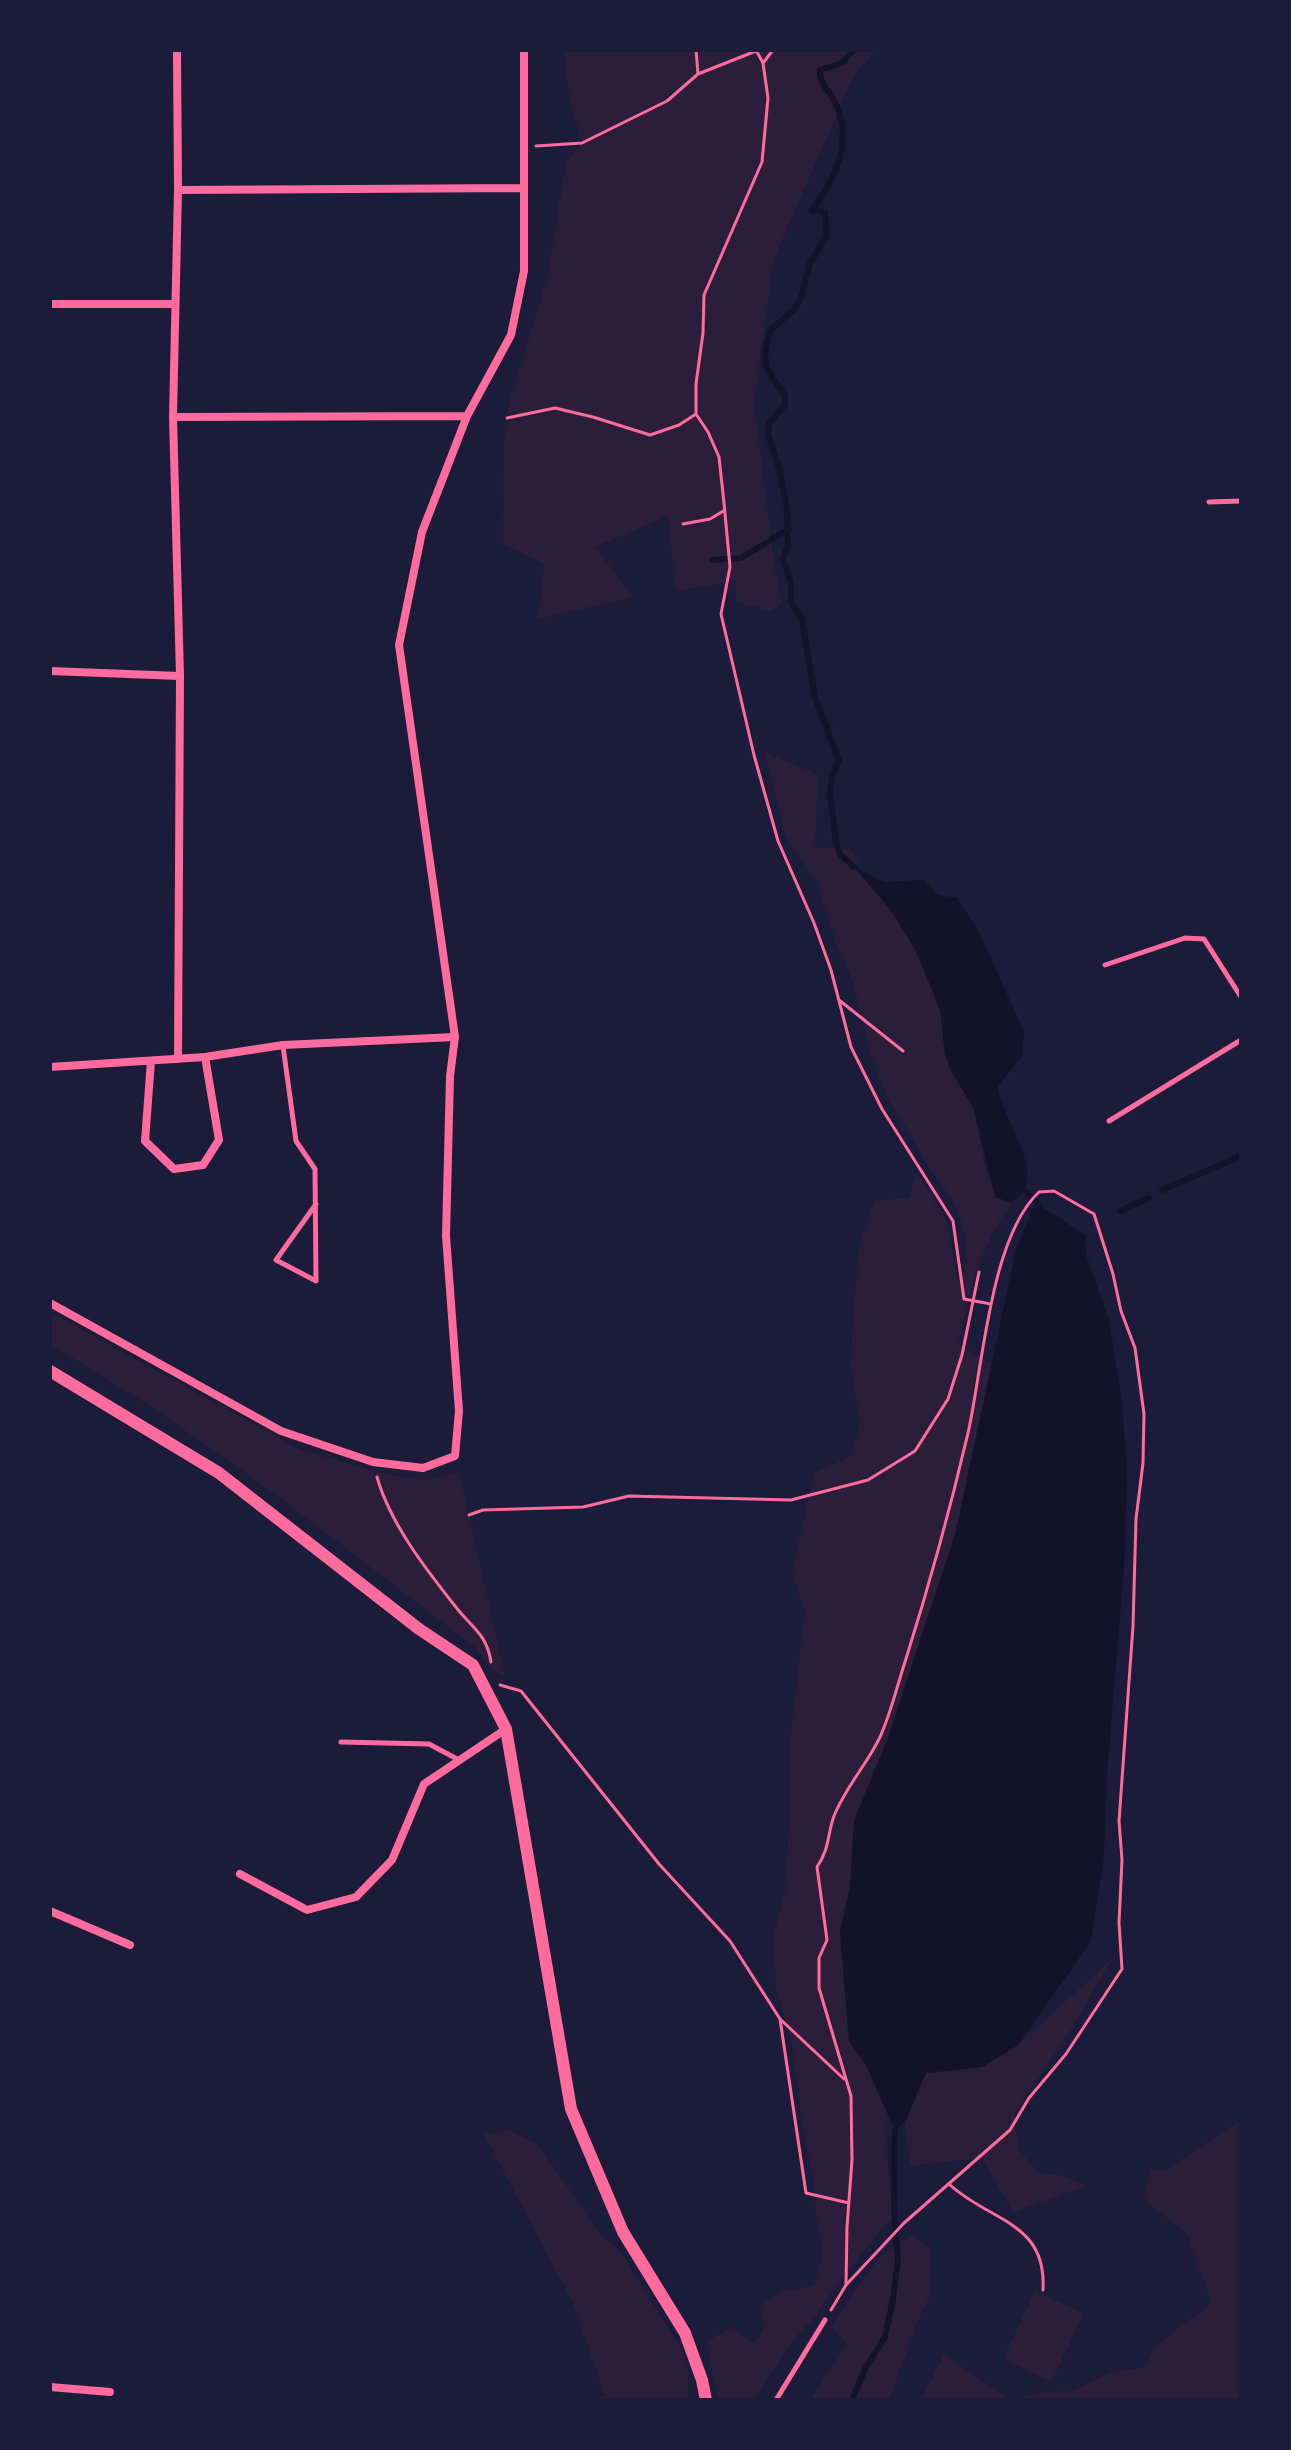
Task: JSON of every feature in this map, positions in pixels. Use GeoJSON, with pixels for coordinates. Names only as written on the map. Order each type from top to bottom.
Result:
{"type":"FeatureCollection","features":[{"type":"Feature","properties":{"kind":"street"},"geometry":{"type":"LineString","coordinates":[[177,50],[178,190],[173,417],[180,676],[178,1059]]}},
{"type":"Feature","properties":{"kind":"street"},"geometry":{"type":"LineString","coordinates":[[50,1303],[281,1431],[373,1462],[423,1468],[455,1456],[459,1411],[446,1236],[450,1076],[455,1037],[399,645],[422,532],[467,416],[511,335],[524,271],[524,50]]}},
{"type":"Feature","properties":{"kind":"street"},"geometry":{"type":"LineString","coordinates":[[178,190],[524,188]]}},
{"type":"Feature","properties":{"kind":"street"},"geometry":{"type":"LineString","coordinates":[[50,304],[174,304]]}},
{"type":"Feature","properties":{"kind":"street"},"geometry":{"type":"LineString","coordinates":[[173,417],[467,416]]}},
{"type":"Feature","properties":{"kind":"street"},"geometry":{"type":"LineString","coordinates":[[50,671],[180,676]]}},
{"type":"Feature","properties":{"kind":"street"},"geometry":{"type":"LineString","coordinates":[[50,1067],[205,1057],[283,1045],[455,1037]]}},
{"type":"Feature","properties":{"kind":"street"},"geometry":{"type":"LineString","coordinates":[[151,1061],[145,1141],[174,1169],[203,1165],[219,1140],[205,1057]]}},
{"type":"Feature","properties":{"kind":"street"},"geometry":{"type":"LineString","coordinates":[[50,1371],[219,1473],[419,1629],[473,1665],[487,1685],[506,1729],[571,2109],[623,2232],[685,2333],[706,2400]]}},
{"type":"Feature","properties":{"kind":"street"},"geometry":{"type":"LineString","coordinates":[[240,1874],[307,1910],[356,1897],[392,1860],[424,1784],[506,1729]]}},
{"type":"Feature","properties":{"kind":"street"},"geometry":{"type":"LineString","coordinates":[[50,1911],[130,1945]]}},
{"type":"Feature","properties":{"kind":"street"},"geometry":{"type":"LineString","coordinates":[[50,2387],[110,2392]]}},
{"type":"Feature","properties":{"kind":"lane"},"geometry":{"type":"LineString","coordinates":[[1209,502],[1241,501]]}},
{"type":"Feature","properties":{"kind":"lane"},"geometry":{"type":"LineString","coordinates":[[1105,965],[1185,938],[1204,939],[1241,997]]}},
{"type":"Feature","properties":{"kind":"lane"},"geometry":{"type":"LineString","coordinates":[[1109,1121],[1241,1040]]}},
{"type":"Feature","properties":{"kind":"lane"},"geometry":{"type":"LineString","coordinates":[[283,1045],[296,1141],[315,1169],[316,1204],[316,1281],[276,1260],[316,1204]]}},
{"type":"Feature","properties":{"kind":"lane"},"geometry":{"type":"LineString","coordinates":[[341,1742],[429,1744],[460,1760]]}},
{"type":"Feature","properties":{"kind":"lane"},"geometry":{"type":"LineString","coordinates":[[776,2400],[825,2320]]}},
{"type":"Feature","properties":{"kind":"path"},"geometry":{"type":"LineString","coordinates":[[696,50],[698,74]]}},
{"type":"Feature","properties":{"kind":"path"},"geometry":{"type":"LineString","coordinates":[[763,63],[773,50]]}},
{"type":"Feature","properties":{"kind":"path"},"geometry":{"type":"LineString","coordinates":[[524,147],[582,143],[667,101],[698,74],[756,51],[763,63],[768,98],[762,162],[704,295],[703,333],[696,384],[696,414],[719,457],[725,510],[730,567],[721,614],[778,841],[814,923],[851,1047],[882,1109],[953,1221],[964,1299],[991,1304]]}},
{"type":"Feature","properties":{"kind":"path"},"geometry":{"type":"LineString","coordinates":[[507,418],[555,408],[650,435],[679,425],[696,414]]}},
{"type":"Feature","properties":{"kind":"path"},"geometry":{"type":"LineString","coordinates":[[683,524],[710,519],[725,510]]}},
{"type":"Feature","properties":{"kind":"path"},"geometry":{"type":"LineString","coordinates":[[839,1000],[903,1051]]}},
{"type":"Feature","properties":{"kind":"path"},"geometry":{"type":"LineString","coordinates":[[825,2320],[846,2285],[904,2223],[1010,2130],[1029,2098],[1066,2054],[1122,1969],[1119,1821],[1144,1414],[1135,1348],[1121,1311],[1094,1214],[1054,1191],[1039,1192],[1026,1204],[1017,1219],[991,1304],[968,1433],[952,1489],[942,1542],[917,1625],[881,1735],[834,1815],[827,1853],[817,1867],[827,1940],[819,1958],[819,1988],[851,2096],[852,2160],[846,2285]]}},
{"type":"Feature","properties":{"kind":"path"},"geometry":{"type":"LineString","coordinates":[[469,1515],[483,1510],[583,1507],[629,1496],[791,1500],[868,1480],[915,1451],[948,1399],[962,1355],[979,1272]]}},
{"type":"Feature","properties":{"kind":"path"},"geometry":{"type":"LineString","coordinates":[[373,1462],[382,1493],[407,1538],[455,1606],[488,1645],[492,1671],[487,1685],[521,1691],[659,1864],[730,1941],[780,2019],[847,2081]]}},
{"type":"Feature","properties":{"kind":"path"},"geometry":{"type":"LineString","coordinates":[[780,2019],[806,2193],[849,2203]]}},
{"type":"Feature","properties":{"kind":"path"},"geometry":{"type":"LineString","coordinates":[[949,2184],[967,2200],[1024,2232],[1037,2249],[1044,2272],[1043,2290]]}},
{"type":"Feature","properties":{"kind":"shaded area"},"geometry":{"type":"Polygon","coordinates":[[[563,50],[877,50],[854,75],[773,261],[754,403],[775,572],[782,603],[771,611],[736,602],[735,580],[676,591],[668,516],[595,547],[633,597],[538,619],[544,563],[503,544],[504,439],[509,403],[547,279],[566,162],[582,142],[571,104],[563,50]]]}},
{"type":"Feature","properties":{"kind":"shaded area"},"geometry":{"type":"Polygon","coordinates":[[[765,753],[818,774],[815,848],[850,848],[858,860],[854,867],[891,910],[917,953],[940,1010],[945,1055],[973,1107],[988,1177],[1003,1201],[1012,1203],[983,1254],[958,1344],[992,1364],[955,1535],[889,1735],[854,1821],[850,1886],[840,1932],[849,2041],[866,2065],[888,2116],[886,2144],[893,2216],[838,2283],[815,2317],[793,2340],[753,2400],[718,2400],[706,2342],[731,2327],[754,2343],[765,2327],[760,2306],[781,2292],[814,2285],[823,2254],[791,2040],[776,1988],[773,1936],[785,1893],[790,1803],[789,1753],[805,1610],[792,1573],[814,1473],[850,1457],[860,1425],[851,1366],[860,1244],[875,1201],[909,1198],[917,1173],[947,1221],[957,1276],[966,1271],[967,1240],[955,1204],[925,1162],[887,1098],[868,1045],[853,982],[836,943],[817,882],[785,834],[765,753]]]}},
{"type":"Feature","properties":{"kind":"shaded area"},"geometry":{"type":"Polygon","coordinates":[[[854,867],[884,882],[924,880],[938,895],[957,898],[979,932],[1024,1032],[1022,1056],[998,1086],[1027,1166],[1025,1189],[1012,1203],[995,1197],[973,1107],[945,1055],[940,1010],[917,953],[891,910],[854,867]]]}},
{"type":"Feature","properties":{"kind":"shaded area"},"geometry":{"type":"Polygon","coordinates":[[[1039,1205],[1085,1235],[1086,1255],[1109,1320],[1122,1403],[1127,1471],[1124,1568],[1107,1774],[1104,1856],[1091,1941],[1018,2045],[982,2067],[926,2073],[905,2122],[895,2130],[866,2065],[849,2041],[840,1932],[850,1886],[854,1821],[889,1735],[955,1535],[1016,1250],[1033,1208],[1039,1205]]]}},
{"type":"Feature","properties":{"kind":"shaded area"},"geometry":{"type":"Polygon","coordinates":[[[50,1312],[301,1450],[389,1475],[426,1480],[459,1471],[505,1676],[492,1670],[476,1648],[275,1494],[155,1409],[50,1344],[50,1312]]]}},
{"type":"Feature","properties":{"kind":"shaded area"},"geometry":{"type":"Polygon","coordinates":[[[1112,1959],[1072,2028],[1014,2115],[1018,2148],[1032,2166],[1043,2174],[1060,2175],[1086,2186],[1013,2212],[982,2158],[910,2166],[905,2122],[926,2073],[982,2067],[1018,2045],[1112,1959]]]}},
{"type":"Feature","properties":{"kind":"shaded area"},"geometry":{"type":"Polygon","coordinates":[[[1241,2120],[1241,2400],[1013,2400],[1041,2392],[1072,2391],[1111,2372],[1146,2367],[1154,2347],[1212,2303],[1187,2234],[1144,2200],[1150,2169],[1165,2171],[1241,2120]]]}},
{"type":"Feature","properties":{"kind":"shaded area"},"geometry":{"type":"Polygon","coordinates":[[[508,2130],[538,2144],[599,2233],[618,2249],[682,2349],[688,2367],[688,2400],[594,2400],[605,2396],[573,2303],[484,2134],[508,2130]]]}},
{"type":"Feature","properties":{"kind":"shaded area"},"geometry":{"type":"Polygon","coordinates":[[[912,2235],[931,2249],[930,2296],[889,2400],[810,2400],[847,2345],[831,2326],[881,2255],[912,2235]]]}},
{"type":"Feature","properties":{"kind":"shaded area"},"geometry":{"type":"Polygon","coordinates":[[[1035,2291],[1084,2314],[1051,2382],[1003,2359],[1035,2291]]]}},
{"type":"Feature","properties":{"kind":"shaded area"},"geometry":{"type":"Polygon","coordinates":[[[944,2354],[1009,2400],[921,2400],[944,2354]]]}},
{"type":"Feature","properties":{"kind":"waterway"},"geometry":{"type":"LineString","coordinates":[[853,50],[842,63],[820,70],[823,84],[836,104],[843,132],[834,173],[812,210],[825,212],[826,237],[810,263],[801,298],[794,310],[770,330],[765,354],[767,369],[785,396],[785,405],[769,423],[768,434],[780,471],[787,510],[788,545],[783,559],[791,582],[791,603],[802,619],[815,697],[839,761],[832,776],[830,793],[836,843],[840,854],[854,867]]}},
{"type":"Feature","properties":{"kind":"waterway"},"geometry":{"type":"LineString","coordinates":[[712,560],[741,558],[789,529]]}},
{"type":"Feature","properties":{"kind":"waterway"},"geometry":{"type":"LineString","coordinates":[[1162,1190],[1241,1156]]}},
{"type":"Feature","properties":{"kind":"waterway"},"geometry":{"type":"LineString","coordinates":[[1025,1191],[1039,1205]]}},
{"type":"Feature","properties":{"kind":"waterway"},"geometry":{"type":"LineString","coordinates":[[1120,1211],[1149,1198]]}},
{"type":"Feature","properties":{"kind":"waterway"},"geometry":{"type":"LineString","coordinates":[[852,2400],[866,2367],[885,2337],[893,2299],[898,2260],[894,2208],[895,2130]]}}]}
